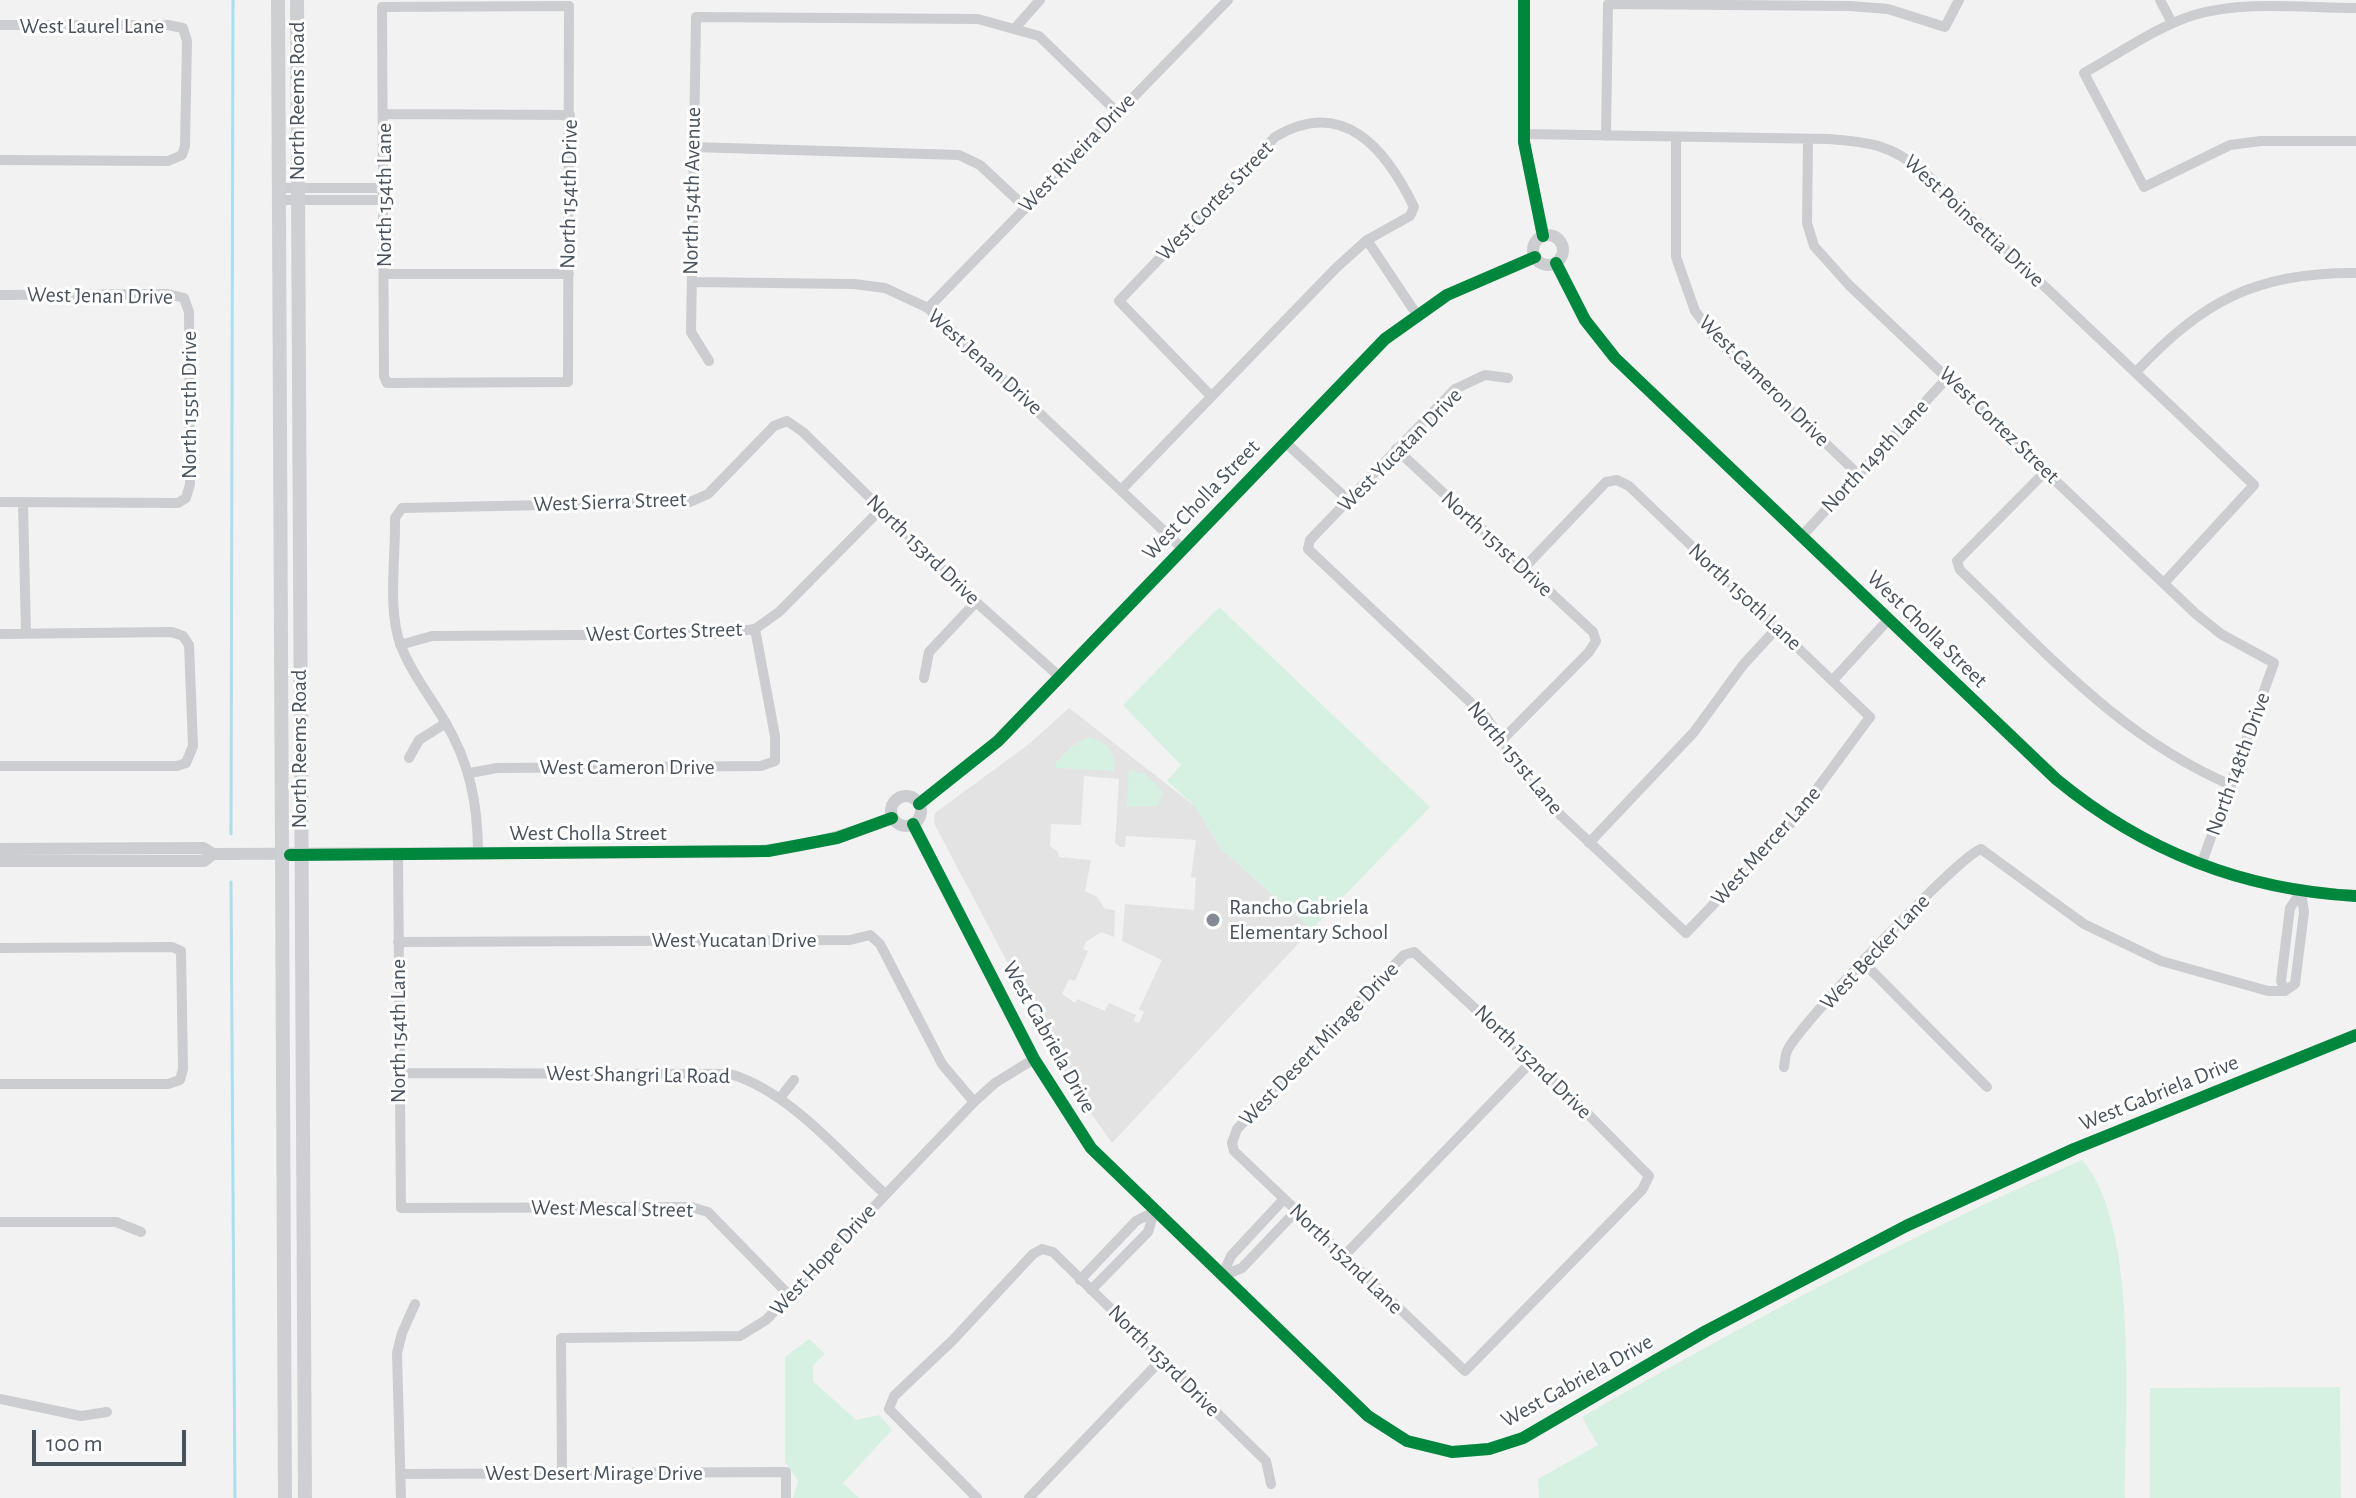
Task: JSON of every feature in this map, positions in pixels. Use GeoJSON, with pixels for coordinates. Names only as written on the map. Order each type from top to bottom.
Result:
{"type":"FeatureCollection","features":[{"type":"Feature","properties":{"kind":"main road","name":"North Reems Road"},"geometry":{"type":"LineString","coordinates":[[278,0],[285,1498]]}},
{"type":"Feature","properties":{"kind":"main road","name":"North Reems Road"},"geometry":{"type":"LineString","coordinates":[[297,0],[299,854],[305,1498]]}},
{"type":"Feature","properties":{"kind":"street"},"geometry":{"type":"LineString","coordinates":[[1040,0],[1016,27],[1039,36],[1116,111]]}},
{"type":"Feature","properties":{"kind":"street","name":"West Riveira Drive"},"geometry":{"type":"LineString","coordinates":[[928,308],[1116,111],[1228,0]]}},
{"type":"Feature","properties":{"kind":"street"},"geometry":{"type":"LineString","coordinates":[[1524,0],[1523,134],[1530,186],[1543,236]]}},
{"type":"Feature","properties":{"kind":"street"},"geometry":{"type":"LineString","coordinates":[[1606,136],[1608,4],[1850,6],[1888,9],[1945,27],[1959,0]]}},
{"type":"Feature","properties":{"kind":"street"},"geometry":{"type":"LineString","coordinates":[[2160,0],[2172,23]]}},
{"type":"Feature","properties":{"kind":"street","name":"North 154th Lane"},"geometry":{"type":"LineString","coordinates":[[387,383],[384,376],[382,7],[569,6]]}},
{"type":"Feature","properties":{"kind":"street","name":"North 154th Drive"},"geometry":{"type":"LineString","coordinates":[[387,383],[568,382],[569,6]]}},
{"type":"Feature","properties":{"kind":"street"},"geometry":{"type":"LineString","coordinates":[[2356,8],[2227,8],[2172,23],[2084,73],[2144,187],[2230,145],[2261,141],[2356,141]]}},
{"type":"Feature","properties":{"kind":"street","name":"North 154th Avenue"},"geometry":{"type":"LineString","coordinates":[[709,361],[691,332],[696,17],[978,19],[1016,27]]}},
{"type":"Feature","properties":{"kind":"street","name":"West Laurel Lane"},"geometry":{"type":"LineString","coordinates":[[0,25],[168,25],[183,28],[187,41],[185,146],[182,155],[168,161],[0,160]]}},
{"type":"Feature","properties":{"kind":"street"},"geometry":{"type":"LineString","coordinates":[[384,114],[570,115]]}},
{"type":"Feature","properties":{"kind":"street","name":"West Cortes Street"},"geometry":{"type":"LineString","coordinates":[[1211,396],[1119,301],[1275,137],[1303,124],[1323,121],[1354,129],[1372,144],[1414,207],[1410,216],[1367,240]]}},
{"type":"Feature","properties":{"kind":"street","name":"West Poinsettia Drive"},"geometry":{"type":"LineString","coordinates":[[1523,134],[1808,139],[1869,142],[1897,151],[1923,171],[2254,485],[2164,583]]}},
{"type":"Feature","properties":{"kind":"street","name":"West Cameron Drive"},"geometry":{"type":"LineString","coordinates":[[1676,137],[1676,257],[1695,311],[1716,339],[1858,474]]}},
{"type":"Feature","properties":{"kind":"street","name":"West Cortez Street"},"geometry":{"type":"LineString","coordinates":[[1808,139],[1807,223],[1814,246],[1849,285],[1949,376],[2164,583],[2221,634],[2274,663]]}},
{"type":"Feature","properties":{"kind":"street"},"geometry":{"type":"LineString","coordinates":[[692,147],[959,155],[980,165],[1025,207]]}},
{"type":"Feature","properties":{"kind":"street"},"geometry":{"type":"LineString","coordinates":[[278,194],[384,188]]}},
{"type":"Feature","properties":{"kind":"street"},"geometry":{"type":"LineString","coordinates":[[297,194],[384,200]]}},
{"type":"Feature","properties":{"kind":"street"},"geometry":{"type":"LineString","coordinates":[[1553,235],[1561,241],[1563,256],[1556,263],[1542,264],[1535,257],[1533,247],[1543,236],[1553,235]]}},
{"type":"Feature","properties":{"kind":"street"},"geometry":{"type":"LineString","coordinates":[[1123,488],[1336,268],[1367,240],[1417,315]]}},
{"type":"Feature","properties":{"kind":"street","name":"West Cholla Street"},"geometry":{"type":"LineString","coordinates":[[919,804],[987,752],[1385,339],[1447,295],[1535,257]]}},
{"type":"Feature","properties":{"kind":"street","name":"West Cholla Street"},"geometry":{"type":"LineString","coordinates":[[1556,263],[1585,320],[1615,358],[2056,779],[2098,814],[2138,838],[2201,865],[2301,892],[2356,896]]}},
{"type":"Feature","properties":{"kind":"street"},"geometry":{"type":"LineString","coordinates":[[2136,372],[2188,320],[2218,302],[2285,277],[2356,273]]}},
{"type":"Feature","properties":{"kind":"street"},"geometry":{"type":"LineString","coordinates":[[385,274],[569,274]]}},
{"type":"Feature","properties":{"kind":"street","name":"West Jenan Drive"},"geometry":{"type":"LineString","coordinates":[[692,282],[854,284],[885,288],[928,308],[1123,488],[1183,549]]}},
{"type":"Feature","properties":{"kind":"street","name":"West Jenan Drive"},"geometry":{"type":"LineString","coordinates":[[0,295],[168,294],[184,298],[189,312]]}},
{"type":"Feature","properties":{"kind":"street","name":"North 155th Drive"},"geometry":{"type":"LineString","coordinates":[[23,504],[178,503],[186,498],[190,484],[189,312]]}},
{"type":"Feature","properties":{"kind":"street","name":"West Yucatan Drive"},"geometry":{"type":"LineString","coordinates":[[1308,549],[1310,540],[1455,389],[1485,375],[1508,378]]}},
{"type":"Feature","properties":{"kind":"street","name":"North 149th Lane"},"geometry":{"type":"LineString","coordinates":[[1801,537],[1949,376]]}},
{"type":"Feature","properties":{"kind":"street","name":"West Sierra Street"},"geometry":{"type":"LineString","coordinates":[[400,645],[394,623],[395,518],[402,508],[690,502],[708,494],[774,426],[787,421]]}},
{"type":"Feature","properties":{"kind":"street","name":"North 153rd Drive"},"geometry":{"type":"LineString","coordinates":[[787,421],[976,602],[1060,677]]}},
{"type":"Feature","properties":{"kind":"street"},"geometry":{"type":"LineString","coordinates":[[1285,442],[1348,500]]}},
{"type":"Feature","properties":{"kind":"street","name":"North 151st Drive"},"geometry":{"type":"LineString","coordinates":[[1396,449],[1593,632],[1596,641],[1502,740]]}},
{"type":"Feature","properties":{"kind":"street"},"geometry":{"type":"LineString","coordinates":[[2047,470],[1957,561],[1960,570],[2107,710],[2142,739],[2185,766],[2231,785]]}},
{"type":"Feature","properties":{"kind":"street","name":"North 150th Lane"},"geometry":{"type":"LineString","coordinates":[[1523,569],[1606,482],[1617,480],[1629,486],[1870,717]]}},
{"type":"Feature","properties":{"kind":"street"},"geometry":{"type":"LineString","coordinates":[[0,502],[23,504],[26,634]]}},
{"type":"Feature","properties":{"kind":"street","name":"West Cortes Street"},"geometry":{"type":"LineString","coordinates":[[400,645],[432,636],[716,634],[755,629],[779,612],[881,509]]}},
{"type":"Feature","properties":{"kind":"street","name":"North 151st Lane"},"geometry":{"type":"LineString","coordinates":[[1308,549],[1486,717],[1538,794],[1686,933]]}},
{"type":"Feature","properties":{"kind":"street"},"geometry":{"type":"LineString","coordinates":[[924,678],[929,652],[976,602]]}},
{"type":"Feature","properties":{"kind":"street"},"geometry":{"type":"LineString","coordinates":[[1833,680],[1888,620]]}},
{"type":"Feature","properties":{"kind":"street"},"geometry":{"type":"LineString","coordinates":[[1589,843],[1694,732],[1743,665],[1777,628]]}},
{"type":"Feature","properties":{"kind":"street","name":"West Cameron Drive"},"geometry":{"type":"LineString","coordinates":[[470,773],[497,768],[761,766],[775,761],[777,752],[755,629]]}},
{"type":"Feature","properties":{"kind":"street"},"geometry":{"type":"LineString","coordinates":[[0,634],[172,632],[183,636],[189,645],[191,754],[186,763],[177,766],[0,766]]}},
{"type":"Feature","properties":{"kind":"street"},"geometry":{"type":"LineString","coordinates":[[400,645],[446,723],[470,773],[478,812],[478,854]]}},
{"type":"Feature","properties":{"kind":"street","name":"North 148th Drive"},"geometry":{"type":"LineString","coordinates":[[2201,865],[2274,663]]}},
{"type":"Feature","properties":{"kind":"street","name":"West Mercer Lane"},"geometry":{"type":"LineString","coordinates":[[1686,933],[1794,820],[1870,717]]}},
{"type":"Feature","properties":{"kind":"street"},"geometry":{"type":"LineString","coordinates":[[409,758],[419,740],[446,723]]}},
{"type":"Feature","properties":{"kind":"street"},"geometry":{"type":"LineString","coordinates":[[901,796],[912,797],[919,804],[920,817],[913,824],[899,824],[892,818],[893,802],[901,796]]}},
{"type":"Feature","properties":{"kind":"street","name":"West Cholla Street"},"geometry":{"type":"LineString","coordinates":[[0,849],[203,848],[213,854],[768,851],[837,838],[892,818]]}},
{"type":"Feature","properties":{"kind":"street","name":"West Gabriela Drive"},"geometry":{"type":"LineString","coordinates":[[913,824],[1034,1059],[1091,1148],[1154,1212],[1381,1427],[1407,1441],[1435,1449],[1489,1449],[1523,1438],[1706,1331],[1934,1213],[2084,1144],[2356,1035]]}},
{"type":"Feature","properties":{"kind":"street","name":"West Becker Lane"},"geometry":{"type":"LineString","coordinates":[[1784,1067],[1787,1050],[1863,962],[1972,852],[1981,849],[2084,924],[2161,961],[2268,991],[2285,991],[2281,981],[2290,908],[2301,892]]}},
{"type":"Feature","properties":{"kind":"street","name":"West Cholla Street"},"geometry":{"type":"LineString","coordinates":[[0,861],[204,861],[213,854]]}},
{"type":"Feature","properties":{"kind":"street","name":"North 154th Lane"},"geometry":{"type":"LineString","coordinates":[[398,854],[397,1073],[401,1208]]}},
{"type":"Feature","properties":{"kind":"street","name":"West Yucatan Drive"},"geometry":{"type":"LineString","coordinates":[[398,942],[850,940],[870,935],[880,944],[949,1076],[974,1102]]}},
{"type":"Feature","properties":{"kind":"street"},"geometry":{"type":"LineString","coordinates":[[0,948],[172,947],[181,951],[183,1069],[180,1080],[168,1084],[0,1084]]}},
{"type":"Feature","properties":{"kind":"street","name":"North 152nd Drive"},"geometry":{"type":"LineString","coordinates":[[1414,952],[1532,1061],[1649,1176],[1642,1190],[1465,1371]]}},
{"type":"Feature","properties":{"kind":"street","name":"West Desert Mirage Drive"},"geometry":{"type":"LineString","coordinates":[[1232,1143],[1237,1129],[1404,955],[1414,952]]}},
{"type":"Feature","properties":{"kind":"street"},"geometry":{"type":"LineString","coordinates":[[1863,962],[1987,1087]]}},
{"type":"Feature","properties":{"kind":"street","name":"West Hope Drive"},"geometry":{"type":"LineString","coordinates":[[562,1473],[561,1338],[740,1336],[766,1320],[974,1102],[995,1083],[1034,1059]]}},
{"type":"Feature","properties":{"kind":"street"},"geometry":{"type":"LineString","coordinates":[[1343,1257],[1532,1061]]}},
{"type":"Feature","properties":{"kind":"street","name":"West Shangri La Road"},"geometry":{"type":"LineString","coordinates":[[397,1073],[730,1074],[758,1082],[780,1098],[885,1194]]}},
{"type":"Feature","properties":{"kind":"street"},"geometry":{"type":"LineString","coordinates":[[780,1098],[794,1080]]}},
{"type":"Feature","properties":{"kind":"street","name":"North 152nd Lane"},"geometry":{"type":"LineString","coordinates":[[1232,1143],[1234,1151],[1465,1371]]}},
{"type":"Feature","properties":{"kind":"street"},"geometry":{"type":"LineString","coordinates":[[1222,1276],[1231,1256],[1284,1199]]}},
{"type":"Feature","properties":{"kind":"street","name":"West Mescal Street"},"geometry":{"type":"LineString","coordinates":[[401,1208],[691,1207],[708,1212],[788,1294]]}},
{"type":"Feature","properties":{"kind":"street"},"geometry":{"type":"LineString","coordinates":[[1222,1276],[1242,1268],[1296,1211]]}},
{"type":"Feature","properties":{"kind":"street"},"geometry":{"type":"LineString","coordinates":[[1080,1280],[1136,1221],[1154,1212]]}},
{"type":"Feature","properties":{"kind":"street"},"geometry":{"type":"LineString","coordinates":[[1091,1290],[1148,1232],[1154,1212]]}},
{"type":"Feature","properties":{"kind":"street"},"geometry":{"type":"LineString","coordinates":[[0,1222],[116,1222],[141,1232]]}},
{"type":"Feature","properties":{"kind":"street"},"geometry":{"type":"LineString","coordinates":[[1115,1243],[1126,1253]]}},
{"type":"Feature","properties":{"kind":"street","name":"North 153rd Drive"},"geometry":{"type":"LineString","coordinates":[[977,1498],[889,1409],[894,1396],[953,1340],[1033,1254],[1042,1249],[1053,1252],[1266,1461],[1271,1484]]}},
{"type":"Feature","properties":{"kind":"street"},"geometry":{"type":"LineString","coordinates":[[401,1498],[397,1353],[415,1304]]}},
{"type":"Feature","properties":{"kind":"street"},"geometry":{"type":"LineString","coordinates":[[1029,1498],[1161,1360]]}},
{"type":"Feature","properties":{"kind":"street"},"geometry":{"type":"LineString","coordinates":[[0,1399],[81,1416],[107,1412]]}},
{"type":"Feature","properties":{"kind":"street","name":"West Desert Mirage Drive"},"geometry":{"type":"LineString","coordinates":[[401,1474],[786,1472],[786,1498]]}},
{"type":"Feature","properties":{"kind":"shaded area","name":"Rancho Gabriela Elementary School"},"geometry":{"type":"Polygon","coordinates":[[[1069,708],[1196,807],[1221,849],[1312,929],[1112,1143],[1074,1089],[934,823],[935,813],[1029,744],[1069,708]],[[1084,776],[1081,825],[1051,824],[1050,846],[1059,857],[1091,860],[1085,891],[1097,897],[1105,909],[1115,910],[1114,937],[1101,932],[1086,942],[1083,949],[1088,951],[1075,981],[1069,979],[1062,994],[1075,1003],[1077,999],[1105,1011],[1109,1003],[1136,1015],[1134,1021],[1139,1023],[1144,1012],[1139,1009],[1162,960],[1122,941],[1125,904],[1194,910],[1196,878],[1191,877],[1196,840],[1126,836],[1125,847],[1120,847],[1115,843],[1119,779],[1084,776]]]}},
{"type":"Feature","properties":{"kind":"green space"},"geometry":{"type":"Polygon","coordinates":[[[1219,607],[1430,807],[1312,929],[1221,849],[1196,807],[1167,781],[1181,765],[1123,705],[1219,607]]]}},
{"type":"Feature","properties":{"kind":"green space"},"geometry":{"type":"Polygon","coordinates":[[[1088,737],[1109,748],[1114,758],[1114,771],[1056,768],[1055,763],[1072,746],[1088,737]]]}},
{"type":"Feature","properties":{"kind":"green space"},"geometry":{"type":"Polygon","coordinates":[[[1129,770],[1145,774],[1163,792],[1158,806],[1127,807],[1129,770]]]}},
{"type":"Feature","properties":{"kind":"green space"},"geometry":{"type":"Polygon","coordinates":[[[2082,1160],[2100,1189],[2113,1227],[2121,1272],[2126,1370],[2125,1498],[1539,1498],[1538,1479],[1598,1445],[1582,1417],[1829,1282],[1954,1219],[2082,1160]]]}},
{"type":"Feature","properties":{"kind":"green space"},"geometry":{"type":"Polygon","coordinates":[[[809,1339],[825,1354],[813,1365],[813,1381],[856,1420],[879,1415],[892,1430],[843,1483],[859,1498],[793,1498],[798,1481],[785,1462],[785,1357],[809,1339]]]}},
{"type":"Feature","properties":{"kind":"green space"},"geometry":{"type":"Polygon","coordinates":[[[2340,1387],[2341,1498],[2150,1498],[2150,1388],[2340,1387]]]}},
{"type":"Feature","properties":{"kind":"waterway"},"geometry":{"type":"LineString","coordinates":[[231,834],[233,0]]}},
{"type":"Feature","properties":{"kind":"waterway"},"geometry":{"type":"LineString","coordinates":[[231,882],[235,1498]]}},
{"type":"Feature","properties":{"kind":"cycle path"},"geometry":{"type":"LineString","coordinates":[[1524,0],[1524,142],[1543,236]]}},
{"type":"Feature","properties":{"kind":"cycle path"},"geometry":{"type":"LineString","coordinates":[[919,804],[998,741],[1385,339],[1447,295],[1535,257]]}},
{"type":"Feature","properties":{"kind":"cycle path"},"geometry":{"type":"LineString","coordinates":[[1556,263],[1585,320],[1615,358],[2056,779],[2124,827],[2196,862],[2274,885],[2356,896]]}},
{"type":"Feature","properties":{"kind":"cycle path"},"geometry":{"type":"LineString","coordinates":[[290,855],[768,851],[837,838],[892,818]]}},
{"type":"Feature","properties":{"kind":"cycle path"},"geometry":{"type":"LineString","coordinates":[[913,824],[1034,1059],[1091,1148],[1368,1416],[1407,1441],[1452,1452],[1489,1449],[1523,1438],[1706,1331],[1906,1226],[2074,1149],[2356,1035]]}},
{"type":"Feature","properties":{"kind":"place","name":"Rancho Gabriela Elementary School"},"geometry":{"type":"Point","coordinates":[1213,920]}}]}
